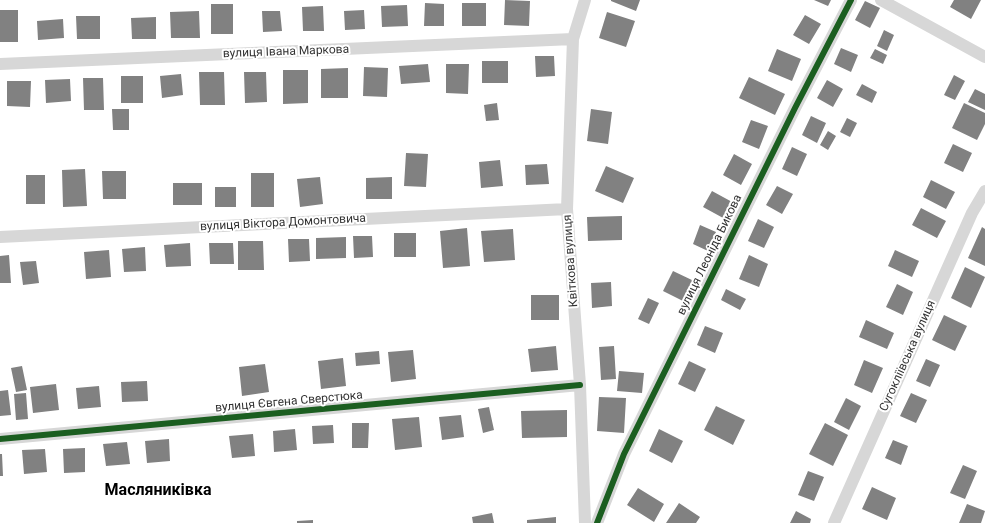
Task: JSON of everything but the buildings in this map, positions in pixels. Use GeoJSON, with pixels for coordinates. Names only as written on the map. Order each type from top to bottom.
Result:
{"type":"FeatureCollection","features":[{"type":"Feature","properties":{"kind":"street","name":"Квіткова вулиця"},"geometry":{"type":"LineString","coordinates":[[585,0],[573,39],[567,209],[580,385],[585,523]]}},
{"type":"Feature","properties":{"kind":"street","name":"вулиця Леоніда Бикова"},"geometry":{"type":"LineString","coordinates":[[597,523],[624,454],[795,108],[852,0]]}},
{"type":"Feature","properties":{"kind":"street"},"geometry":{"type":"LineString","coordinates":[[881,0],[985,57]]}},
{"type":"Feature","properties":{"kind":"street","name":"вулиця Івана Маркова"},"geometry":{"type":"LineString","coordinates":[[0,64],[573,39]]}},
{"type":"Feature","properties":{"kind":"street","name":"Сугокліївська вулиця"},"geometry":{"type":"LineString","coordinates":[[834,523],[972,214],[985,191]]}},
{"type":"Feature","properties":{"kind":"street","name":"вулиця Віктора Домонтовича"},"geometry":{"type":"LineString","coordinates":[[0,237],[567,209]]}},
{"type":"Feature","properties":{"kind":"street","name":"вулиця Євгена Сверстюка"},"geometry":{"type":"LineString","coordinates":[[0,439],[580,385]]}},
{"type":"Feature","properties":{"kind":"cycle path"},"geometry":{"type":"LineString","coordinates":[[597,523],[624,454],[795,108],[851,0]]}},
{"type":"Feature","properties":{"kind":"cycle path"},"geometry":{"type":"LineString","coordinates":[[0,439],[580,385]]}},
{"type":"Feature","properties":{"kind":"district","name":"Масляниківка"},"geometry":{"type":"Point","coordinates":[158,491]}}]}
